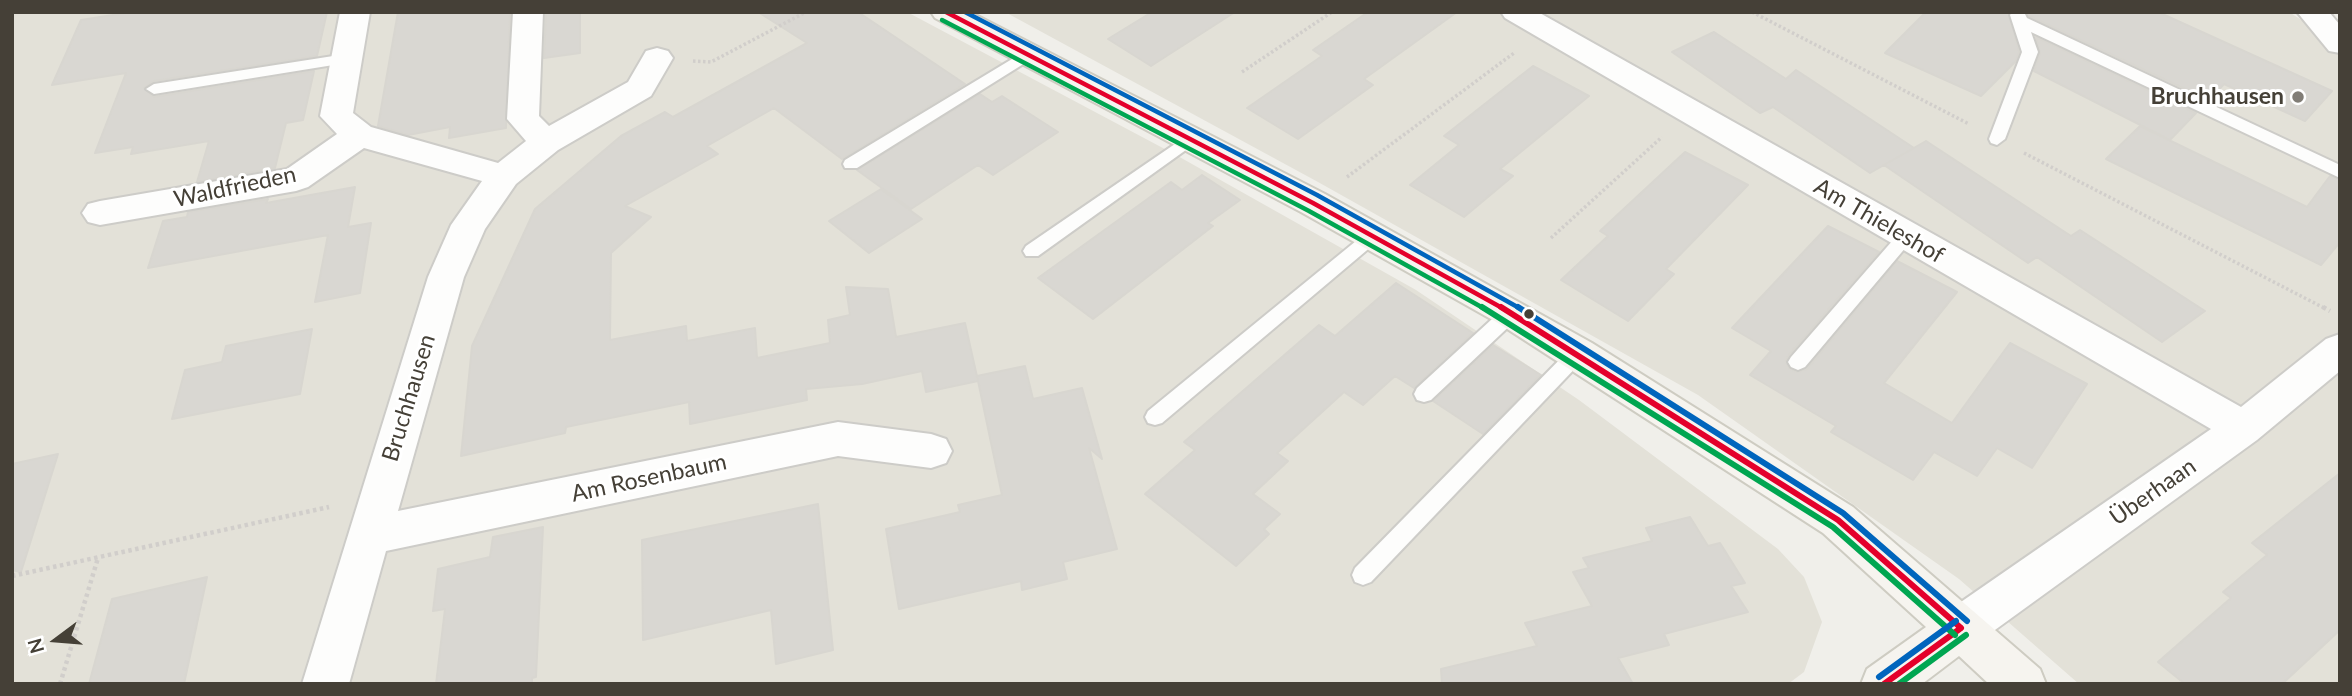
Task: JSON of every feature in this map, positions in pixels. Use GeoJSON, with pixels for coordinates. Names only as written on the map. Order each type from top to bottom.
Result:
{"type":"FeatureCollection","features":[{"type":"Feature","properties":{"kind":"street"},"geometry":{"type":"LineString","coordinates":[[355,12],[336,116],[359,135],[504,176]]}},
{"type":"Feature","properties":{"kind":"street"},"geometry":{"type":"LineString","coordinates":[[528,12],[523,119],[546,142]]}},
{"type":"Feature","properties":{"kind":"street"},"geometry":{"type":"LineString","coordinates":[[946,12],[1313,203],[1511,313],[1578,354],[1838,520],[2022,684]]}},
{"type":"Feature","properties":{"kind":"street"},"geometry":{"type":"LineString","coordinates":[[2312,12],[2340,44]]}},
{"type":"Feature","properties":{"kind":"street","name":"Am Thieleshof"},"geometry":{"type":"LineString","coordinates":[[1531,21],[2243,428]]}},
{"type":"Feature","properties":{"kind":"street","name":"Bruchhausen"},"geometry":{"type":"LineString","coordinates":[[325,684],[446,277],[469,225],[504,176],[546,142],[640,89],[657,58]]}},
{"type":"Feature","properties":{"kind":"street","name":"Waldfrieden"},"geometry":{"type":"LineString","coordinates":[[100,213],[296,179],[359,135]]}},
{"type":"Feature","properties":{"kind":"street","name":"Überhaan"},"geometry":{"type":"LineString","coordinates":[[1961,628],[2243,428],[2340,349]]}},
{"type":"Feature","properties":{"kind":"street","name":"Am Rosenbaum"},"geometry":{"type":"LineString","coordinates":[[368,536],[838,439],[931,452]]}},
{"type":"Feature","properties":{"kind":"street"},"geometry":{"type":"LineString","coordinates":[[1884,684],[1961,628]]}},
{"type":"Feature","properties":{"kind":"lane"},"geometry":{"type":"LineString","coordinates":[[1997,139],[2030,52],[2018,17]]}},
{"type":"Feature","properties":{"kind":"lane"},"geometry":{"type":"LineString","coordinates":[[2018,17],[2083,51],[2340,172]]}},
{"type":"Feature","properties":{"kind":"lane"},"geometry":{"type":"LineString","coordinates":[[851,164],[1027,55]]}},
{"type":"Feature","properties":{"kind":"lane"},"geometry":{"type":"LineString","coordinates":[[154,89],[346,59]]}},
{"type":"Feature","properties":{"kind":"lane"},"geometry":{"type":"LineString","coordinates":[[1032,251],[1191,138]]}},
{"type":"Feature","properties":{"kind":"lane"},"geometry":{"type":"LineString","coordinates":[[1156,416],[1373,236]]}},
{"type":"Feature","properties":{"kind":"lane"},"geometry":{"type":"LineString","coordinates":[[1798,362],[1906,236]]}},
{"type":"Feature","properties":{"kind":"lane"},"geometry":{"type":"LineString","coordinates":[[1424,394],[1511,313]]}},
{"type":"Feature","properties":{"kind":"lane"},"geometry":{"type":"LineString","coordinates":[[1363,575],[1578,354]]}},
{"type":"Feature","properties":{"kind":"path"},"geometry":{"type":"LineString","coordinates":[[657,58],[711,62],[806,12]]}},
{"type":"Feature","properties":{"kind":"path"},"geometry":{"type":"LineString","coordinates":[[1242,72],[1332,12]]}},
{"type":"Feature","properties":{"kind":"path"},"geometry":{"type":"LineString","coordinates":[[1752,12],[2340,317]]}},
{"type":"Feature","properties":{"kind":"path"},"geometry":{"type":"LineString","coordinates":[[1313,203],[1531,21]]}},
{"type":"Feature","properties":{"kind":"path"},"geometry":{"type":"LineString","coordinates":[[1551,238],[1689,112]]}},
{"type":"Feature","properties":{"kind":"path"},"geometry":{"type":"LineString","coordinates":[[12,576],[380,496]]}},
{"type":"Feature","properties":{"kind":"path"},"geometry":{"type":"LineString","coordinates":[[60,684],[98,558]]}},
{"type":"Feature","properties":{"kind":"shaded area"},"geometry":{"type":"Polygon","coordinates":[[[12,12],[907,12],[1176,155],[1416,290],[1579,400],[1778,549],[1804,577],[1822,622],[1804,672],[1788,684],[12,684],[12,12]]]}},
{"type":"Feature","properties":{"kind":"shaded area"},"geometry":{"type":"Polygon","coordinates":[[[1005,12],[2289,12],[2340,45],[2340,684],[2079,684],[1959,579],[1698,395],[1318,182],[1005,12]]]}},
{"type":"Feature","properties":{"kind":"building"},"geometry":{"type":"Polygon","coordinates":[[[132,12],[327,12],[317,56],[154,81],[144,88],[154,97],[314,71],[303,120],[286,123],[275,168],[197,182],[209,141],[131,154],[133,147],[95,153],[126,73],[52,85],[81,20],[132,12]]]}},
{"type":"Feature","properties":{"kind":"building"},"geometry":{"type":"Polygon","coordinates":[[[398,12],[510,12],[506,128],[449,138],[450,127],[408,135],[378,126],[398,12]]]}},
{"type":"Feature","properties":{"kind":"building"},"geometry":{"type":"Polygon","coordinates":[[[546,12],[580,12],[580,53],[544,58],[546,12]]]}},
{"type":"Feature","properties":{"kind":"building"},"geometry":{"type":"Polygon","coordinates":[[[758,12],[858,12],[965,84],[842,159],[774,108],[707,146],[718,154],[625,206],[651,217],[611,253],[610,340],[686,326],[687,341],[755,328],[757,358],[830,343],[828,320],[850,315],[846,287],[888,289],[896,337],[965,323],[978,381],[926,392],[922,371],[862,384],[806,389],[807,400],[690,424],[689,402],[566,427],[565,433],[461,456],[472,346],[535,209],[621,136],[665,112],[673,117],[807,43],[758,12]]]}},
{"type":"Feature","properties":{"kind":"building"},"geometry":{"type":"Polygon","coordinates":[[[1152,12],[1235,12],[1151,66],[1108,39],[1152,12]]]}},
{"type":"Feature","properties":{"kind":"building"},"geometry":{"type":"Polygon","coordinates":[[[1368,12],[1457,12],[1364,79],[1373,85],[1298,139],[1247,108],[1322,56],[1313,50],[1368,12]]]}},
{"type":"Feature","properties":{"kind":"building"},"geometry":{"type":"Polygon","coordinates":[[[1926,12],[2009,12],[2019,52],[2016,61],[1981,96],[1885,53],[1926,12]]]}},
{"type":"Feature","properties":{"kind":"building"},"geometry":{"type":"Polygon","coordinates":[[[2027,12],[2158,12],[2332,91],[2305,121],[2224,84],[2209,100],[2029,16],[2027,12]]]}},
{"type":"Feature","properties":{"kind":"building"},"geometry":{"type":"Polygon","coordinates":[[[1714,32],[1786,79],[1796,70],[1914,148],[1870,173],[1773,107],[1760,113],[1672,52],[1714,32]]]}},
{"type":"Feature","properties":{"kind":"building"},"geometry":{"type":"Polygon","coordinates":[[[2036,37],[2196,113],[2170,140],[2034,71],[2040,53],[2036,37]]]}},
{"type":"Feature","properties":{"kind":"building"},"geometry":{"type":"Polygon","coordinates":[[[1533,66],[1589,96],[1500,169],[1513,176],[1464,217],[1410,185],[1459,145],[1444,136],[1533,66]]]}},
{"type":"Feature","properties":{"kind":"building"},"geometry":{"type":"Polygon","coordinates":[[[980,94],[992,102],[1002,96],[1058,132],[993,175],[978,165],[911,209],[857,170],[980,94]]]}},
{"type":"Feature","properties":{"kind":"building"},"geometry":{"type":"Polygon","coordinates":[[[2140,126],[2307,207],[2330,176],[2340,180],[2340,242],[2321,265],[2106,159],[2140,126]]]}},
{"type":"Feature","properties":{"kind":"building"},"geometry":{"type":"Polygon","coordinates":[[[1926,141],[2071,236],[2080,230],[2205,311],[2162,342],[2037,257],[2028,263],[1884,165],[1926,141]]]}},
{"type":"Feature","properties":{"kind":"building"},"geometry":{"type":"Polygon","coordinates":[[[1685,152],[1748,185],[1666,269],[1674,274],[1628,321],[1561,280],[1608,236],[1600,231],[1685,152]]]}},
{"type":"Feature","properties":{"kind":"building"},"geometry":{"type":"Polygon","coordinates":[[[1202,175],[1240,200],[1208,223],[1213,226],[1093,319],[1038,278],[1171,182],[1182,190],[1202,175]]]}},
{"type":"Feature","properties":{"kind":"building"},"geometry":{"type":"Polygon","coordinates":[[[355,187],[348,227],[371,223],[360,293],[315,302],[328,235],[148,268],[163,221],[187,217],[188,212],[268,199],[266,203],[355,187]]]}},
{"type":"Feature","properties":{"kind":"building"},"geometry":{"type":"Polygon","coordinates":[[[881,189],[922,219],[869,253],[829,221],[881,189]]]}},
{"type":"Feature","properties":{"kind":"building"},"geometry":{"type":"Polygon","coordinates":[[[1828,226],[1879,252],[1789,355],[1786,361],[1789,368],[1797,372],[1807,369],[1897,261],[1957,292],[1884,383],[1952,423],[2010,343],[2087,384],[2032,468],[1997,448],[1977,476],[1934,452],[1913,480],[1831,432],[1836,426],[1750,375],[1771,351],[1732,328],[1828,226]]]}},
{"type":"Feature","properties":{"kind":"building"},"geometry":{"type":"Polygon","coordinates":[[[1396,283],[1473,333],[1414,388],[1395,376],[1363,405],[1344,392],[1277,453],[1288,461],[1253,494],[1280,514],[1264,529],[1269,534],[1236,566],[1145,494],[1195,450],[1184,442],[1319,325],[1335,336],[1396,283]]]}},
{"type":"Feature","properties":{"kind":"building"},"geometry":{"type":"Polygon","coordinates":[[[312,329],[300,394],[172,419],[185,370],[222,362],[226,346],[312,329]]]}},
{"type":"Feature","properties":{"kind":"building"},"geometry":{"type":"Polygon","coordinates":[[[1493,345],[1541,375],[1483,434],[1433,401],[1493,345]]]}},
{"type":"Feature","properties":{"kind":"building"},"geometry":{"type":"Polygon","coordinates":[[[1025,366],[1033,399],[1082,388],[1102,459],[1089,448],[1117,549],[1063,562],[1067,579],[1022,590],[1021,581],[899,609],[886,529],[960,512],[958,505],[1002,495],[977,376],[1025,366]]]}},
{"type":"Feature","properties":{"kind":"building"},"geometry":{"type":"Polygon","coordinates":[[[58,454],[21,572],[12,570],[12,464],[58,454]]]}},
{"type":"Feature","properties":{"kind":"building"},"geometry":{"type":"Polygon","coordinates":[[[2340,473],[2340,630],[2282,684],[2185,684],[2158,662],[2231,598],[2223,592],[2267,555],[2252,543],[2340,473]]]}},
{"type":"Feature","properties":{"kind":"building"},"geometry":{"type":"Polygon","coordinates":[[[818,504],[833,650],[776,664],[771,610],[643,640],[642,540],[818,504]]]}},
{"type":"Feature","properties":{"kind":"building"},"geometry":{"type":"Polygon","coordinates":[[[1690,517],[1708,546],[1720,543],[1745,583],[1731,586],[1748,612],[1664,634],[1669,645],[1618,658],[1633,684],[1442,684],[1441,669],[1537,646],[1525,623],[1592,606],[1573,572],[1589,568],[1583,558],[1652,541],[1646,528],[1690,517]]]}},
{"type":"Feature","properties":{"kind":"building"},"geometry":{"type":"Polygon","coordinates":[[[543,527],[536,677],[532,678],[532,684],[436,684],[445,609],[433,611],[438,569],[490,557],[493,537],[543,527]]]}},
{"type":"Feature","properties":{"kind":"building"},"geometry":{"type":"Polygon","coordinates":[[[207,577],[184,684],[89,684],[112,599],[207,577]]]}},
{"type":"Feature","properties":{"kind":"transit line"},"geometry":{"type":"LineString","coordinates":[[946,12],[1313,203],[1511,313],[1838,520],[1961,628]]}},
{"type":"Feature","properties":{"kind":"transit line"},"geometry":{"type":"LineString","coordinates":[[965,12],[1317,195],[1516,306],[1843,513],[1967,621]]}},
{"type":"Feature","properties":{"kind":"transit line"},"geometry":{"type":"LineString","coordinates":[[942,20],[1309,211],[1507,321],[1833,527],[1955,635]]}},
{"type":"Feature","properties":{"kind":"transit line"},"geometry":{"type":"LineString","coordinates":[[1879,677],[1956,621]]}},
{"type":"Feature","properties":{"kind":"transit line"},"geometry":{"type":"LineString","coordinates":[[1884,684],[1961,628]]}},
{"type":"Feature","properties":{"kind":"transit line"},"geometry":{"type":"LineString","coordinates":[[1899,684],[1966,635]]}},
{"type":"Feature","properties":{"kind":"place","name":"Bruchhausen"},"geometry":{"type":"Point","coordinates":[2298,97]}}]}
